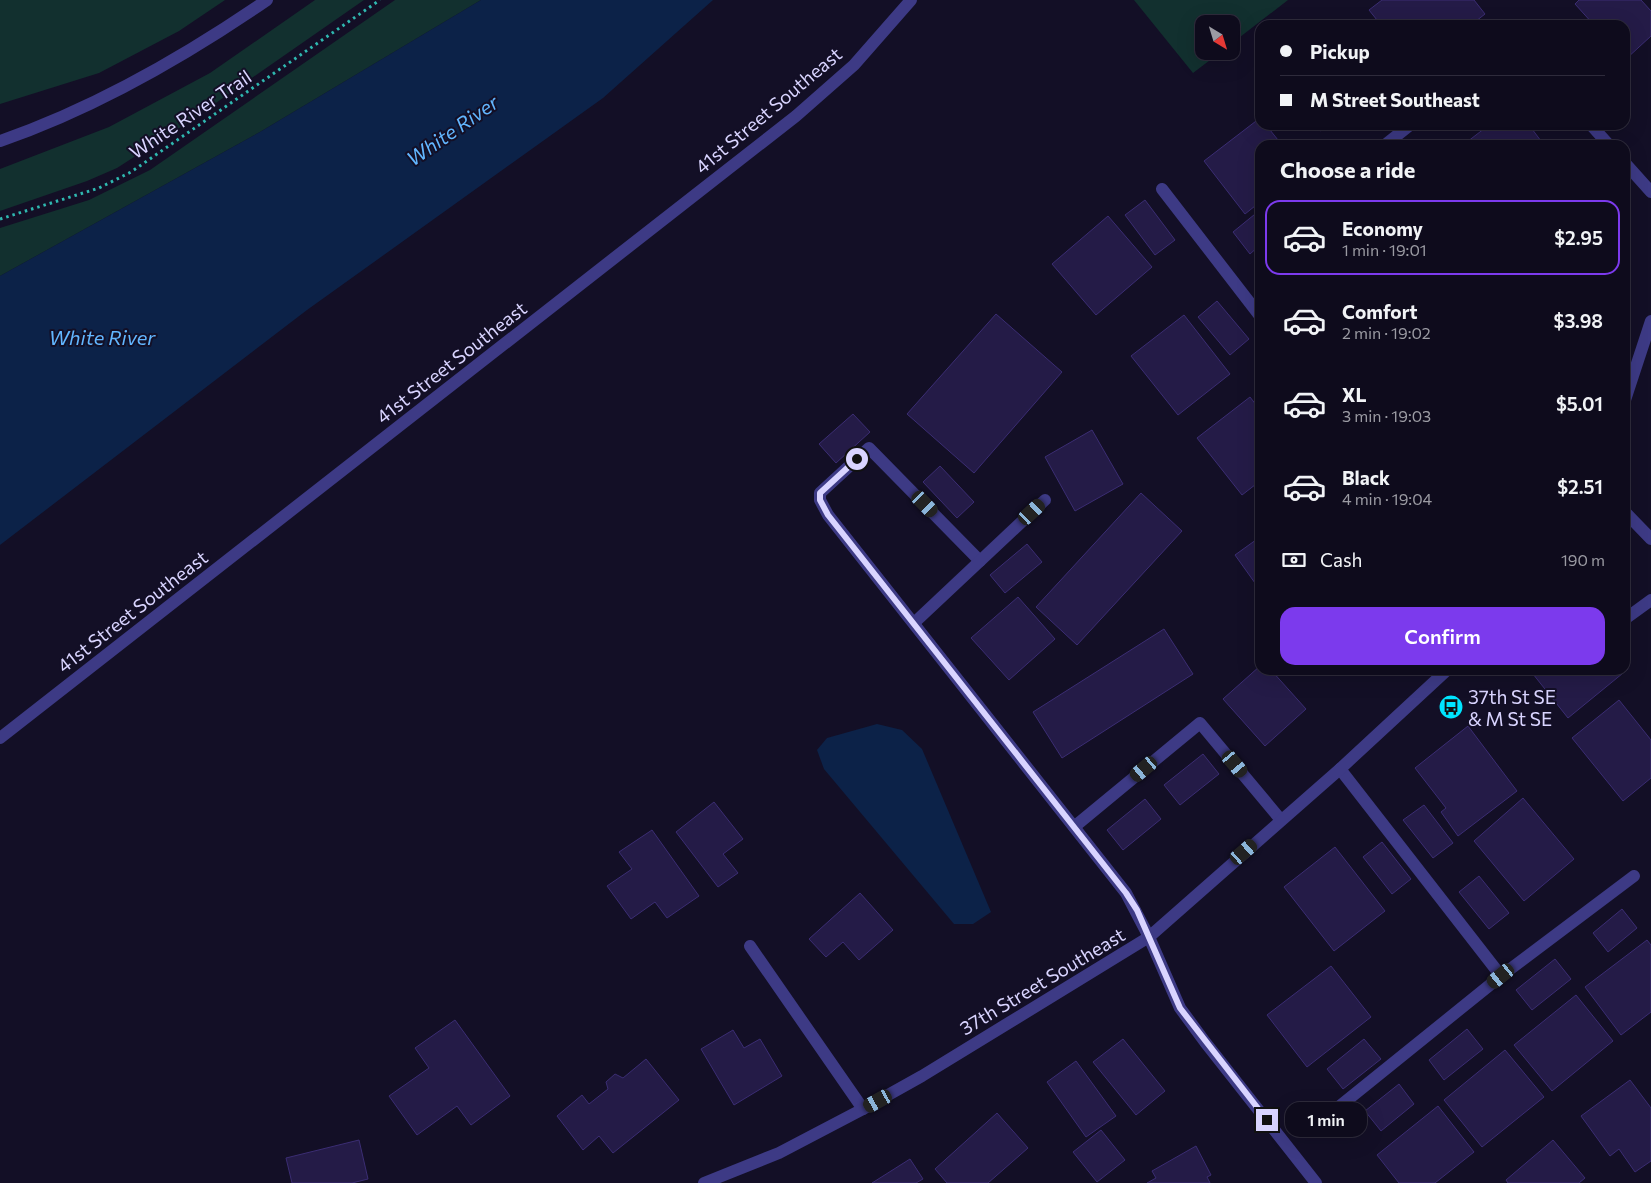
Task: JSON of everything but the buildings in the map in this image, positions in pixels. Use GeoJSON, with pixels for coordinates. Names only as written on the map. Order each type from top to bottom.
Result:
{"type":"FeatureCollection","features":[{"type":"Feature","properties":{"kind":"street"},"geometry":{"type":"LineString","coordinates":[[0,141],[96,101],[158,70],[267,0]]}},
{"type":"Feature","properties":{"kind":"street","name":"41st Street Southeast"},"geometry":{"type":"LineString","coordinates":[[0,738],[796,116],[854,65],[911,0]]}},
{"type":"Feature","properties":{"kind":"street"},"geometry":{"type":"LineString","coordinates":[[1391,140],[1404,130]]}},
{"type":"Feature","properties":{"kind":"street"},"geometry":{"type":"LineString","coordinates":[[1596,130],[1605,140]]}},
{"type":"Feature","properties":{"kind":"street"},"geometry":{"type":"LineString","coordinates":[[1630,169],[1651,192]]}},
{"type":"Feature","properties":{"kind":"street"},"geometry":{"type":"LineString","coordinates":[[1162,189],[1255,310]]}},
{"type":"Feature","properties":{"kind":"street"},"geometry":{"type":"LineString","coordinates":[[1630,385],[1651,321]]}},
{"type":"Feature","properties":{"kind":"street"},"geometry":{"type":"LineString","coordinates":[[980,561],[869,448],[820,493],[820,500],[828,515],[1126,893],[1149,937],[1180,1008],[1316,1183]]}},
{"type":"Feature","properties":{"kind":"street"},"geometry":{"type":"LineString","coordinates":[[914,623],[1045,500]]}},
{"type":"Feature","properties":{"kind":"street"},"geometry":{"type":"LineString","coordinates":[[1630,516],[1641,526],[1651,539]]}},
{"type":"Feature","properties":{"kind":"street"},"geometry":{"type":"LineString","coordinates":[[1630,615],[1651,600]]}},
{"type":"Feature","properties":{"kind":"street","name":"37th Street Southeast"},"geometry":{"type":"LineString","coordinates":[[704,1183],[779,1153],[863,1109],[922,1076],[1149,937],[1340,769],[1442,675]]}},
{"type":"Feature","properties":{"kind":"street"},"geometry":{"type":"LineString","coordinates":[[1074,827],[1200,723],[1281,820]]}},
{"type":"Feature","properties":{"kind":"street"},"geometry":{"type":"LineString","coordinates":[[1340,769],[1501,976]]}},
{"type":"Feature","properties":{"kind":"street"},"geometry":{"type":"LineString","coordinates":[[1330,1114],[1501,976],[1634,876]]}},
{"type":"Feature","properties":{"kind":"street"},"geometry":{"type":"LineString","coordinates":[[750,946],[863,1109]]}},
{"type":"Feature","properties":{"kind":"path","name":"White River Trail"},"geometry":{"type":"LineString","coordinates":[[0,219],[99,188],[130,172],[380,0]]}},
{"type":"Feature","properties":{"kind":"green space"},"geometry":{"type":"Polygon","coordinates":[[[0,0],[225,0],[179,31],[99,73],[0,104],[0,0]]]}},
{"type":"Feature","properties":{"kind":"green space"},"geometry":{"type":"Polygon","coordinates":[[[315,0],[364,0],[190,121],[117,168],[87,181],[0,211],[0,169],[109,127],[210,73],[315,0]]]}},
{"type":"Feature","properties":{"kind":"green space"},"geometry":{"type":"Polygon","coordinates":[[[395,0],[481,0],[260,132],[0,276],[0,228],[89,200],[150,170],[395,0]]]}},
{"type":"Feature","properties":{"kind":"green space"},"geometry":{"type":"Polygon","coordinates":[[[1134,0],[1288,0],[1262,20],[1255,20],[1255,25],[1240,37],[1240,15],[1195,15],[1195,60],[1210,60],[1193,73],[1134,0]]]}},
{"type":"Feature","properties":{"kind":"water","name":"White River"},"geometry":{"type":"Polygon","coordinates":[[[481,0],[713,0],[603,98],[307,310],[0,545],[0,276],[260,132],[481,0]]]}},
{"type":"Feature","properties":{"kind":"water"},"geometry":{"type":"Polygon","coordinates":[[[877,724],[902,730],[922,749],[991,912],[973,924],[954,924],[824,769],[817,750],[827,738],[877,724]]]}},
{"type":"Feature","properties":{"kind":"place","name":"37th St SE & M St SE"},"geometry":{"type":"Point","coordinates":[1451,707]}},
{"type":"Feature","properties":{"kind":"route"},"geometry":{"type":"LineString","coordinates":[[857,459],[820,493],[820,500],[828,515],[1126,893],[1137,910],[1180,1008],[1267,1120]]}}]}
